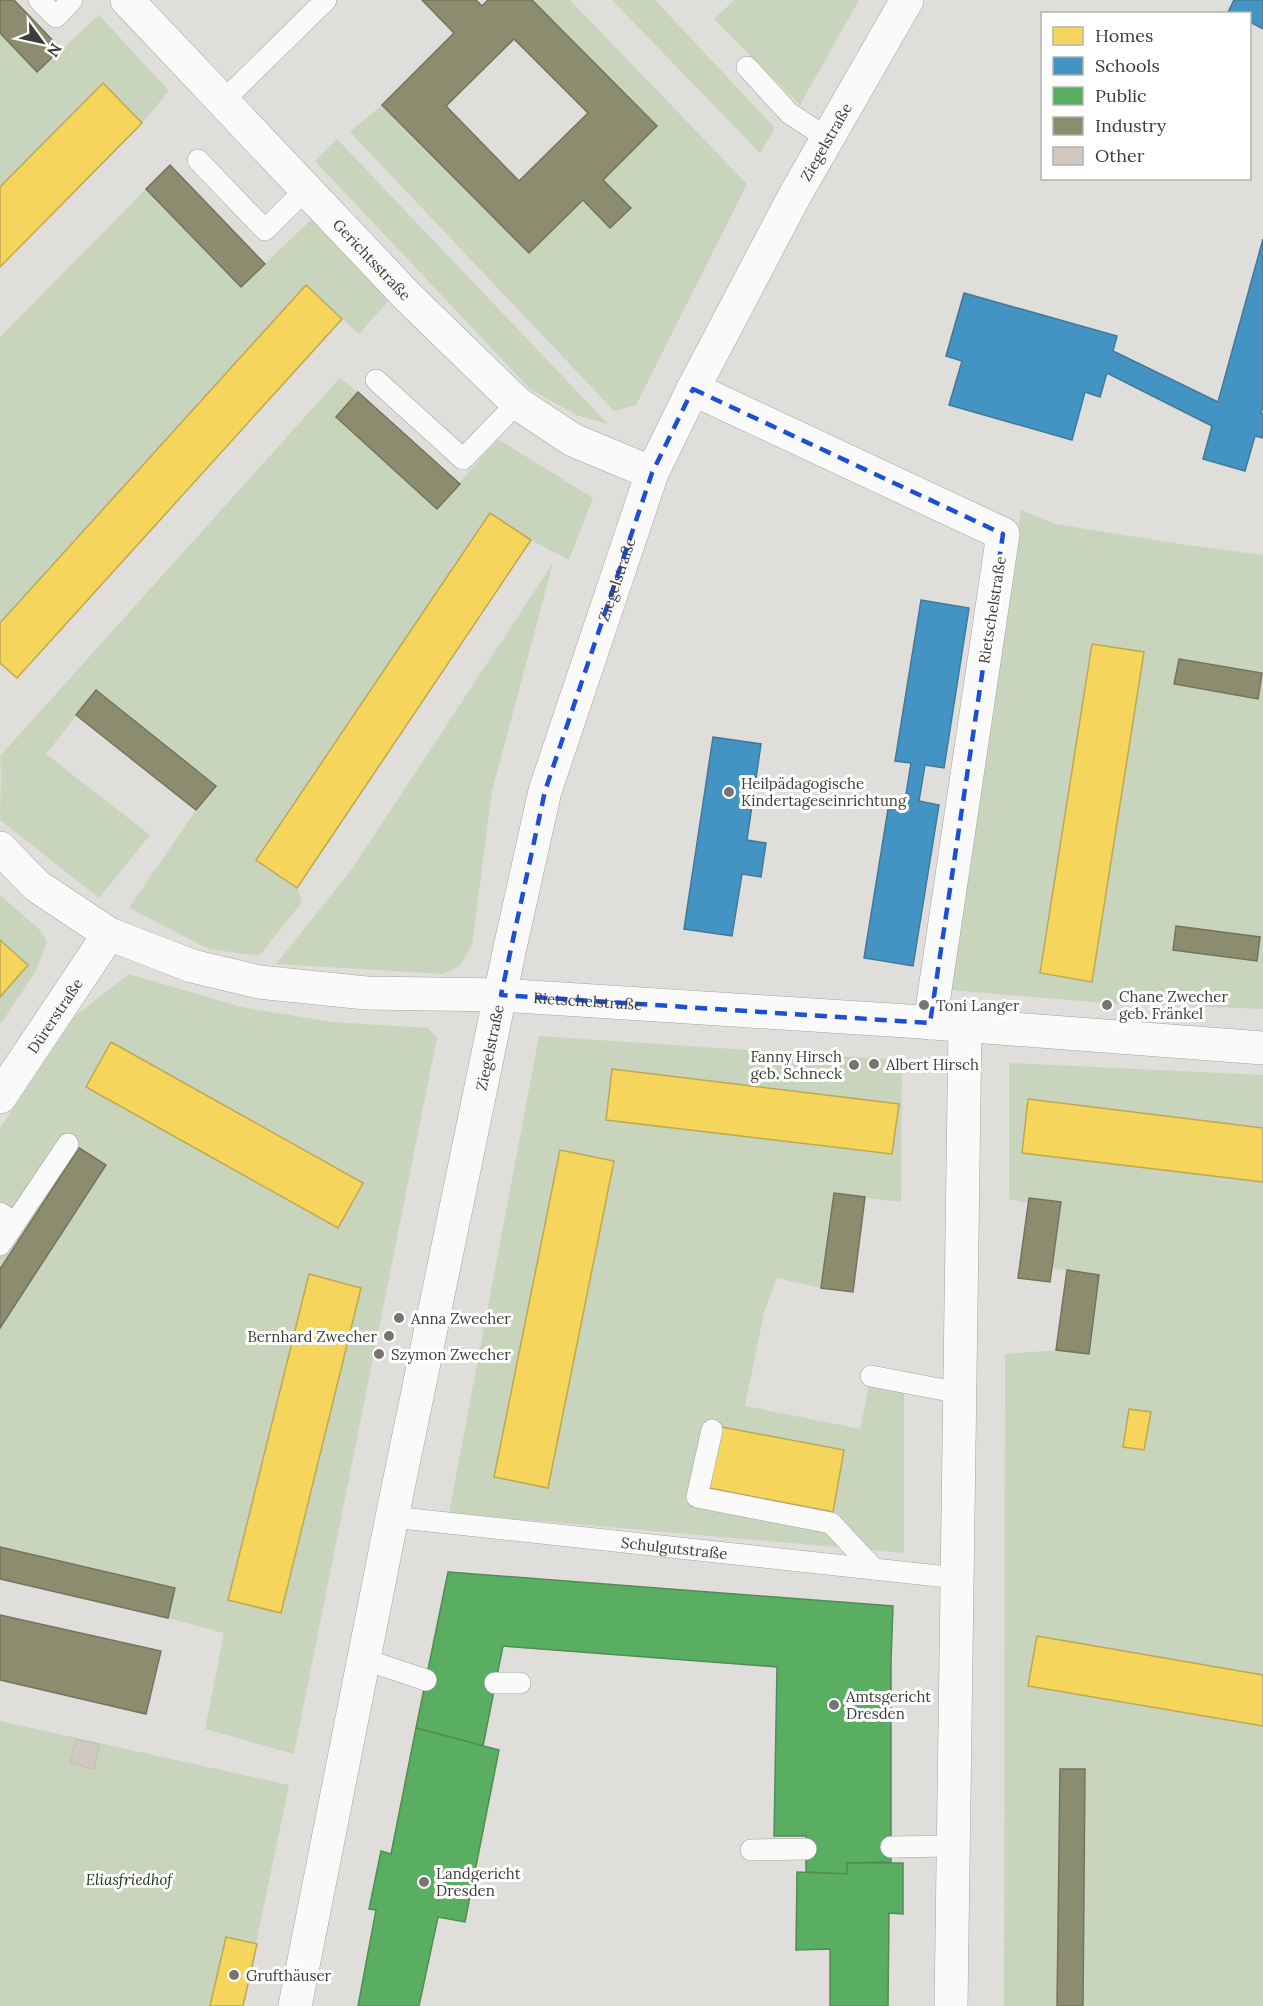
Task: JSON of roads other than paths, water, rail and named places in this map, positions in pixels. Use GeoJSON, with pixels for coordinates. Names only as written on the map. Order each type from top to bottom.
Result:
{"type":"FeatureCollection","features":[{"type":"Feature","properties":{"kind":"street","name":"Gerichtsstraße"},"geometry":{"type":"LineString","coordinates":[[127,0],[407,296],[517,403],[573,441],[652,473]]}},
{"type":"Feature","properties":{"kind":"street","name":"Ziegelstraße"},"geometry":{"type":"LineString","coordinates":[[295,2006],[392,1517],[545,791],[652,473],[693,390],[827,138],[907,0]]}},
{"type":"Feature","properties":{"kind":"street","name":"Rietschelstraße"},"geometry":{"type":"LineString","coordinates":[[693,390],[1003,534],[930,1023]]}},
{"type":"Feature","properties":{"kind":"street","name":"Rietschelstraße"},"geometry":{"type":"LineString","coordinates":[[0,848],[37,886],[109,934],[192,966],[259,982],[366,993],[501,995],[930,1023],[1263,1048]]}},
{"type":"Feature","properties":{"kind":"street","name":"Dürerstraße"},"geometry":{"type":"LineString","coordinates":[[0,1096],[109,934]]}},
{"type":"Feature","properties":{"kind":"street"},"geometry":{"type":"LineString","coordinates":[[951,2006],[965,1026]]}},
{"type":"Feature","properties":{"kind":"lane"},"geometry":{"type":"LineString","coordinates":[[39,0],[56,17],[72,0]]}},
{"type":"Feature","properties":{"kind":"lane"},"geometry":{"type":"LineString","coordinates":[[223,101],[326,0]]}},
{"type":"Feature","properties":{"kind":"lane"},"geometry":{"type":"LineString","coordinates":[[747,67],[789,113],[827,138]]}},
{"type":"Feature","properties":{"kind":"lane"},"geometry":{"type":"LineString","coordinates":[[198,160],[265,230],[306,189]]}},
{"type":"Feature","properties":{"kind":"lane"},"geometry":{"type":"LineString","coordinates":[[376,380],[463,459],[517,403]]}},
{"type":"Feature","properties":{"kind":"lane"},"geometry":{"type":"LineString","coordinates":[[0,1245],[7,1218],[68,1144]]}},
{"type":"Feature","properties":{"kind":"lane"},"geometry":{"type":"LineString","coordinates":[[871,1376],[960,1393]]}},
{"type":"Feature","properties":{"kind":"lane"},"geometry":{"type":"LineString","coordinates":[[712,1430],[697,1497],[831,1523],[874,1569]]}},
{"type":"Feature","properties":{"kind":"lane","name":"Schulgutstraße"},"geometry":{"type":"LineString","coordinates":[[392,1517],[957,1578]]}},
{"type":"Feature","properties":{"kind":"lane"},"geometry":{"type":"LineString","coordinates":[[363,1659],[426,1680]]}},
{"type":"Feature","properties":{"kind":"lane"},"geometry":{"type":"LineString","coordinates":[[495,1683],[520,1683]]}},
{"type":"Feature","properties":{"kind":"lane"},"geometry":{"type":"LineString","coordinates":[[891,1846],[953,1846]]}},
{"type":"Feature","properties":{"kind":"lane"},"geometry":{"type":"LineString","coordinates":[[751,1850],[806,1848]]}},
{"type":"Feature","properties":{"kind":"place","name":"Heilpädagogische Kindertageseinrichtung"},"geometry":{"type":"Point","coordinates":[729,792]}},
{"type":"Feature","properties":{"kind":"place","name":"Toni Langer"},"geometry":{"type":"Point","coordinates":[924,1005]}},
{"type":"Feature","properties":{"kind":"place","name":"Chane Zwecher geb. Fränkel"},"geometry":{"type":"Point","coordinates":[1107,1005]}},
{"type":"Feature","properties":{"kind":"place","name":"Albert Hirsch"},"geometry":{"type":"Point","coordinates":[874,1064]}},
{"type":"Feature","properties":{"kind":"place","name":"Fanny Hirsch geb. Schneck"},"geometry":{"type":"Point","coordinates":[854,1065]}},
{"type":"Feature","properties":{"kind":"place","name":"Anna Zwecher"},"geometry":{"type":"Point","coordinates":[399,1318]}},
{"type":"Feature","properties":{"kind":"place","name":"Bernhard Zwecher"},"geometry":{"type":"Point","coordinates":[389,1336]}},
{"type":"Feature","properties":{"kind":"place","name":"Szymon Zwecher"},"geometry":{"type":"Point","coordinates":[379,1354]}},
{"type":"Feature","properties":{"kind":"place","name":"Amtsgericht Dresden"},"geometry":{"type":"Point","coordinates":[834,1705]}},
{"type":"Feature","properties":{"kind":"place","name":"Landgericht Dresden"},"geometry":{"type":"Point","coordinates":[424,1882]}},
{"type":"Feature","properties":{"kind":"place","name":"Grufthäuser"},"geometry":{"type":"Point","coordinates":[234,1975]}},
{"type":"Feature","properties":{"kind":"park label","name":"Eliasfriedhof"},"geometry":{"type":"Point","coordinates":[129,1879]}}]}
